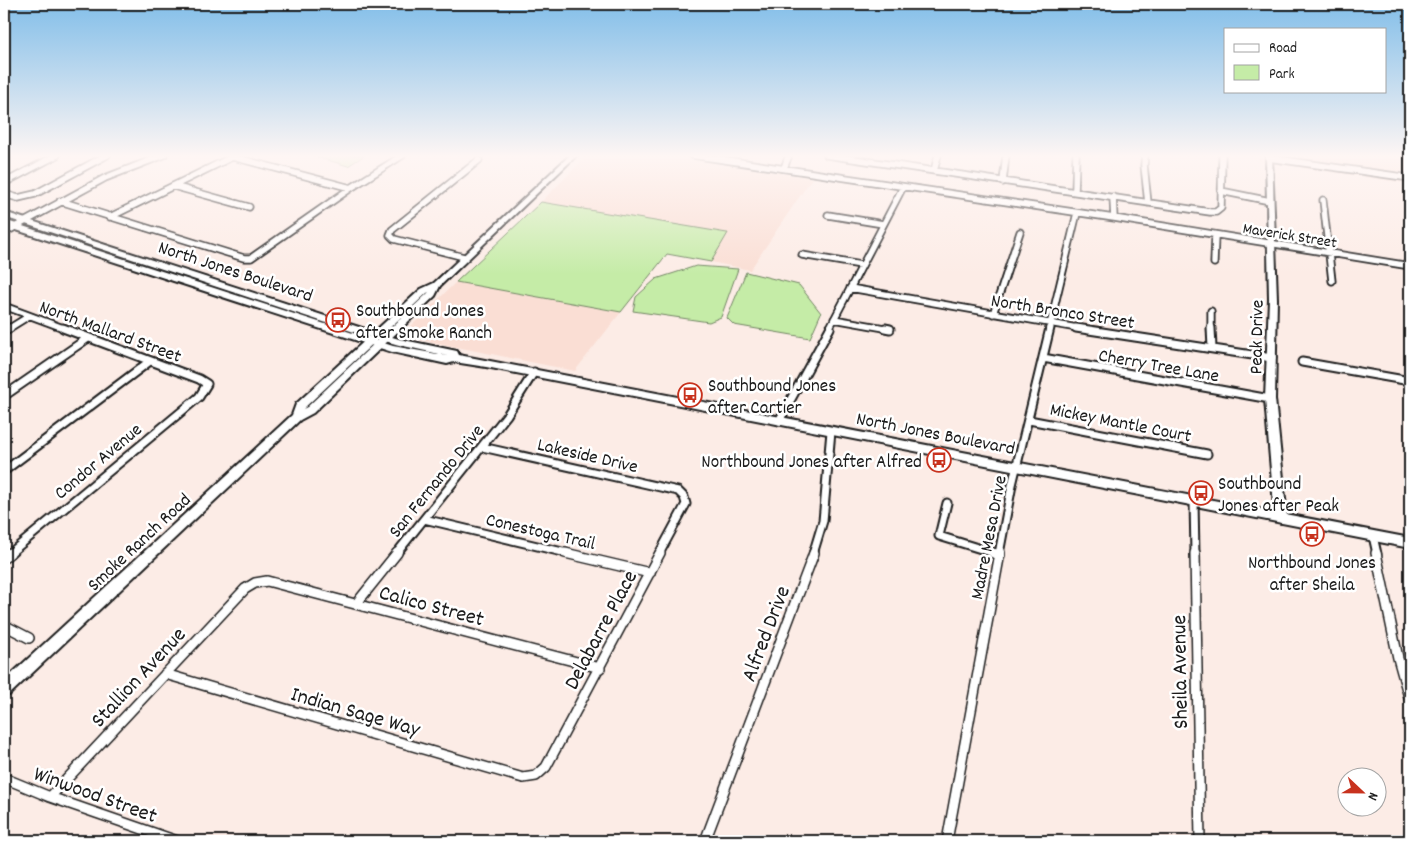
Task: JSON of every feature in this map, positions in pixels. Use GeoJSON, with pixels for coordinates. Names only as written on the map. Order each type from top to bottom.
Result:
{"type":"FeatureCollection","features":[{"type":"Feature","properties":{"kind":"main road","name":"Smoke Ranch Road"},"geometry":{"type":"LineString","coordinates":[[4,690],[296,417],[310,410],[377,341],[432,294],[437,285],[464,257],[532,194]]}},
{"type":"Feature","properties":{"kind":"main road","name":"Peak Drive"},"geometry":{"type":"LineString","coordinates":[[1270,194],[1272,244],[1270,399],[1281,518]]}},
{"type":"Feature","properties":{"kind":"main road","name":"North Jones Boulevard"},"geometry":{"type":"LineString","coordinates":[[4,214],[266,300],[377,341]]}},
{"type":"Feature","properties":{"kind":"main road","name":"North Jones Boulevard"},"geometry":{"type":"LineString","coordinates":[[4,223],[258,306],[447,360],[454,358],[534,372],[1410,543]]}},
{"type":"Feature","properties":{"kind":"main road"},"geometry":{"type":"LineString","coordinates":[[258,306],[266,300]]}},
{"type":"Feature","properties":{"kind":"street"},"geometry":{"type":"LineString","coordinates":[[6,194],[18,198],[33,194]]}},
{"type":"Feature","properties":{"kind":"street"},"geometry":{"type":"LineString","coordinates":[[4,233],[73,194]]}},
{"type":"Feature","properties":{"kind":"street"},"geometry":{"type":"LineString","coordinates":[[110,217],[150,194]]}},
{"type":"Feature","properties":{"kind":"street"},"geometry":{"type":"LineString","coordinates":[[203,194],[249,207]]}},
{"type":"Feature","properties":{"kind":"street"},"geometry":{"type":"LineString","coordinates":[[60,201],[244,258],[251,258],[342,194]]}},
{"type":"Feature","properties":{"kind":"street"},"geometry":{"type":"LineString","coordinates":[[436,194],[392,230],[390,235],[394,239],[464,257]]}},
{"type":"Feature","properties":{"kind":"street"},"geometry":{"type":"LineString","coordinates":[[779,421],[899,194]]}},
{"type":"Feature","properties":{"kind":"street","name":"Maverick Street"},"geometry":{"type":"LineString","coordinates":[[953,194],[1114,218],[1410,266]]}},
{"type":"Feature","properties":{"kind":"street"},"geometry":{"type":"LineString","coordinates":[[1097,194],[1216,212],[1220,208],[1221,194]]}},
{"type":"Feature","properties":{"kind":"street"},"geometry":{"type":"LineString","coordinates":[[1147,194],[1148,202]]}},
{"type":"Feature","properties":{"kind":"street"},"geometry":{"type":"LineString","coordinates":[[1238,194],[1270,201]]}},
{"type":"Feature","properties":{"kind":"street"},"geometry":{"type":"LineString","coordinates":[[1113,197],[1114,218]]}},
{"type":"Feature","properties":{"kind":"street"},"geometry":{"type":"LineString","coordinates":[[1323,200],[1332,281]]}},
{"type":"Feature","properties":{"kind":"street","name":"Madre Mesa Drive"},"geometry":{"type":"LineString","coordinates":[[947,841],[1018,468],[1077,213]]}},
{"type":"Feature","properties":{"kind":"street"},"geometry":{"type":"LineString","coordinates":[[828,215],[883,224]]}},
{"type":"Feature","properties":{"kind":"street"},"geometry":{"type":"LineString","coordinates":[[992,314],[1020,232]]}},
{"type":"Feature","properties":{"kind":"street"},"geometry":{"type":"LineString","coordinates":[[1214,263],[1215,235]]}},
{"type":"Feature","properties":{"kind":"street"},"geometry":{"type":"LineString","coordinates":[[802,255],[861,265]]}},
{"type":"Feature","properties":{"kind":"street","name":"North Bronco Street"},"geometry":{"type":"LineString","coordinates":[[850,288],[992,314],[1272,358]]}},
{"type":"Feature","properties":{"kind":"street","name":"North Mallard Street"},"geometry":{"type":"LineString","coordinates":[[4,306],[199,379],[207,384]]}},
{"type":"Feature","properties":{"kind":"street"},"geometry":{"type":"LineString","coordinates":[[1211,311],[1212,348]]}},
{"type":"Feature","properties":{"kind":"street"},"geometry":{"type":"LineString","coordinates":[[4,332],[29,316]]}},
{"type":"Feature","properties":{"kind":"street"},"geometry":{"type":"LineString","coordinates":[[834,320],[890,329]]}},
{"type":"Feature","properties":{"kind":"street"},"geometry":{"type":"LineString","coordinates":[[4,396],[88,338]]}},
{"type":"Feature","properties":{"kind":"street","name":"Cherry Tree Lane"},"geometry":{"type":"LineString","coordinates":[[1043,358],[1270,399]]}},
{"type":"Feature","properties":{"kind":"street"},"geometry":{"type":"LineString","coordinates":[[4,471],[150,361]]}},
{"type":"Feature","properties":{"kind":"street"},"geometry":{"type":"LineString","coordinates":[[1302,362],[1410,381]]}},
{"type":"Feature","properties":{"kind":"street","name":"San Fernando Drive"},"geometry":{"type":"LineString","coordinates":[[356,604],[507,415],[534,372]]}},
{"type":"Feature","properties":{"kind":"street","name":"Condor Avenue"},"geometry":{"type":"LineString","coordinates":[[4,558],[199,397],[207,384]]}},
{"type":"Feature","properties":{"kind":"street","name":"Mickey Mantle Court"},"geometry":{"type":"LineString","coordinates":[[1029,420],[1208,454]]}},
{"type":"Feature","properties":{"kind":"street","name":"Alfred Drive"},"geometry":{"type":"LineString","coordinates":[[705,841],[818,540],[823,521],[831,431]]}},
{"type":"Feature","properties":{"kind":"street","name":"Lakeside Drive"},"geometry":{"type":"LineString","coordinates":[[482,447],[678,491],[684,497]]}},
{"type":"Feature","properties":{"kind":"street","name":"Delabarre Place"},"geometry":{"type":"LineString","coordinates":[[536,776],[546,767],[600,668],[686,504],[684,497]]}},
{"type":"Feature","properties":{"kind":"street","name":"Sheila Avenue"},"geometry":{"type":"LineString","coordinates":[[1194,501],[1200,841]]}},
{"type":"Feature","properties":{"kind":"street"},"geometry":{"type":"LineString","coordinates":[[947,503],[939,536],[1000,555]]}},
{"type":"Feature","properties":{"kind":"street","name":"Conestoga Trail"},"geometry":{"type":"LineString","coordinates":[[424,519],[650,573]]}},
{"type":"Feature","properties":{"kind":"street"},"geometry":{"type":"LineString","coordinates":[[1373,536],[1398,658],[1410,701]]}},
{"type":"Feature","properties":{"kind":"street","name":"Calico Street"},"geometry":{"type":"LineString","coordinates":[[255,583],[267,581],[600,668]]}},
{"type":"Feature","properties":{"kind":"street","name":"Stallion Avenue"},"geometry":{"type":"LineString","coordinates":[[50,798],[244,589],[255,583]]}},
{"type":"Feature","properties":{"kind":"street"},"geometry":{"type":"LineString","coordinates":[[4,625],[29,638]]}},
{"type":"Feature","properties":{"kind":"street","name":"Indian Sage Way"},"geometry":{"type":"LineString","coordinates":[[165,674],[523,778],[536,776]]}},
{"type":"Feature","properties":{"kind":"street","name":"Winwood Street"},"geometry":{"type":"LineString","coordinates":[[4,778],[50,798],[177,841]]}},
{"type":"Feature","properties":{"kind":"shaded area"},"geometry":{"type":"Polygon","coordinates":[[[549,194],[801,194],[750,270],[711,262],[727,233],[541,202],[549,194]]]}},
{"type":"Feature","properties":{"kind":"shaded area"},"geometry":{"type":"Polygon","coordinates":[[[456,282],[621,312],[575,371],[407,337],[405,332],[456,282]]]}},
{"type":"Feature","properties":{"kind":"green space"},"geometry":{"type":"Polygon","coordinates":[[[541,202],[728,233],[711,262],[667,254],[621,312],[456,282],[541,202]]]}},
{"type":"Feature","properties":{"kind":"green space"},"geometry":{"type":"Polygon","coordinates":[[[696,266],[738,269],[721,317],[709,322],[633,311],[636,297],[656,279],[696,266]]]}},
{"type":"Feature","properties":{"kind":"green space"},"geometry":{"type":"Polygon","coordinates":[[[746,272],[799,285],[821,313],[810,338],[734,325],[727,318],[746,272]]]}},
{"type":"Feature","properties":{"kind":"place","name":"Southbound Jones after Smoke Ranch"},"geometry":{"type":"Point","coordinates":[338,320]}},
{"type":"Feature","properties":{"kind":"place","name":"Southbound Jones after Cartier"},"geometry":{"type":"Point","coordinates":[690,395]}},
{"type":"Feature","properties":{"kind":"place","name":"Northbound Jones after Alfred"},"geometry":{"type":"Point","coordinates":[939,460]}},
{"type":"Feature","properties":{"kind":"place","name":"Southbound Jones after Peak"},"geometry":{"type":"Point","coordinates":[1201,493]}},
{"type":"Feature","properties":{"kind":"place","name":"Northbound Jones after Sheila"},"geometry":{"type":"Point","coordinates":[1312,534]}}]}
